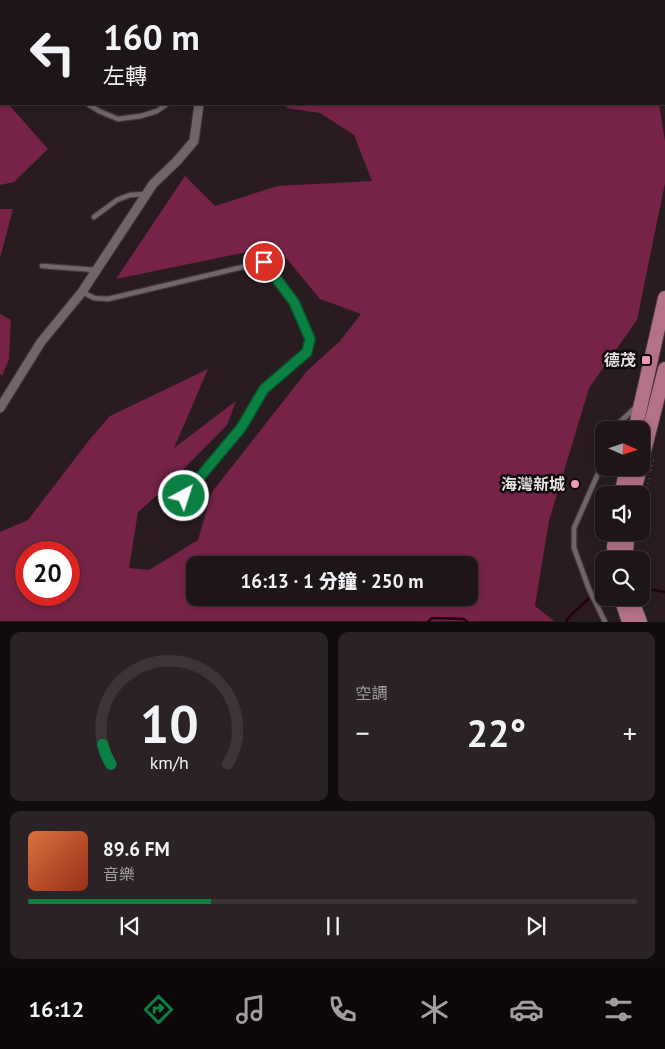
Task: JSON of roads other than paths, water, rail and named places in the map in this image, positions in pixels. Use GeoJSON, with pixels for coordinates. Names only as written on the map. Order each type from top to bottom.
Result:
{"type":"FeatureCollection","features":[{"type":"Feature","properties":{"kind":"main road"},"geometry":{"type":"LineString","coordinates":[[637,421],[665,298]]}},
{"type":"Feature","properties":{"kind":"main road"},"geometry":{"type":"LineString","coordinates":[[650,430],[665,369]]}},
{"type":"Feature","properties":{"kind":"main road"},"geometry":{"type":"LineString","coordinates":[[626,606],[629,622]]}},
{"type":"Feature","properties":{"kind":"main road"},"geometry":{"type":"LineString","coordinates":[[630,606],[640,622]]}},
{"type":"Feature","properties":{"kind":"street"},"geometry":{"type":"LineString","coordinates":[[0,408],[41,342],[82,292],[153,184],[194,141],[199,105]]}},
{"type":"Feature","properties":{"kind":"lane"},"geometry":{"type":"LineString","coordinates":[[90,105],[118,119],[142,116],[157,111],[166,105]]}},
{"type":"Feature","properties":{"kind":"lane"},"geometry":{"type":"LineString","coordinates":[[94,217],[117,200],[130,195],[146,194]]}},
{"type":"Feature","properties":{"kind":"lane"},"geometry":{"type":"LineString","coordinates":[[82,292],[94,298],[108,299],[264,262],[294,302],[310,339],[307,352],[264,389],[241,428],[184,496],[163,496]]}},
{"type":"Feature","properties":{"kind":"lane"},"geometry":{"type":"LineString","coordinates":[[42,266],[97,270]]}},
{"type":"Feature","properties":{"kind":"lane"},"geometry":{"type":"LineString","coordinates":[[621,421],[642,402],[658,400]]}},
{"type":"Feature","properties":{"kind":"lane"},"geometry":{"type":"LineString","coordinates":[[597,476],[574,528],[574,548],[589,589],[605,622]]}},
{"type":"Feature","properties":{"kind":"waterway"},"geometry":{"type":"LineString","coordinates":[[650,590],[665,592]]}},
{"type":"Feature","properties":{"kind":"waterway"},"geometry":{"type":"LineString","coordinates":[[566,622],[595,593]]}},
{"type":"Feature","properties":{"kind":"waterway"},"geometry":{"type":"LineString","coordinates":[[428,622],[432,618],[464,619],[467,622]]}},
{"type":"Feature","properties":{"kind":"place","name":"德茂"},"geometry":{"type":"Point","coordinates":[646,360]}},
{"type":"Feature","properties":{"kind":"place","name":"海灣新城"},"geometry":{"type":"Point","coordinates":[575,484]}}]}
